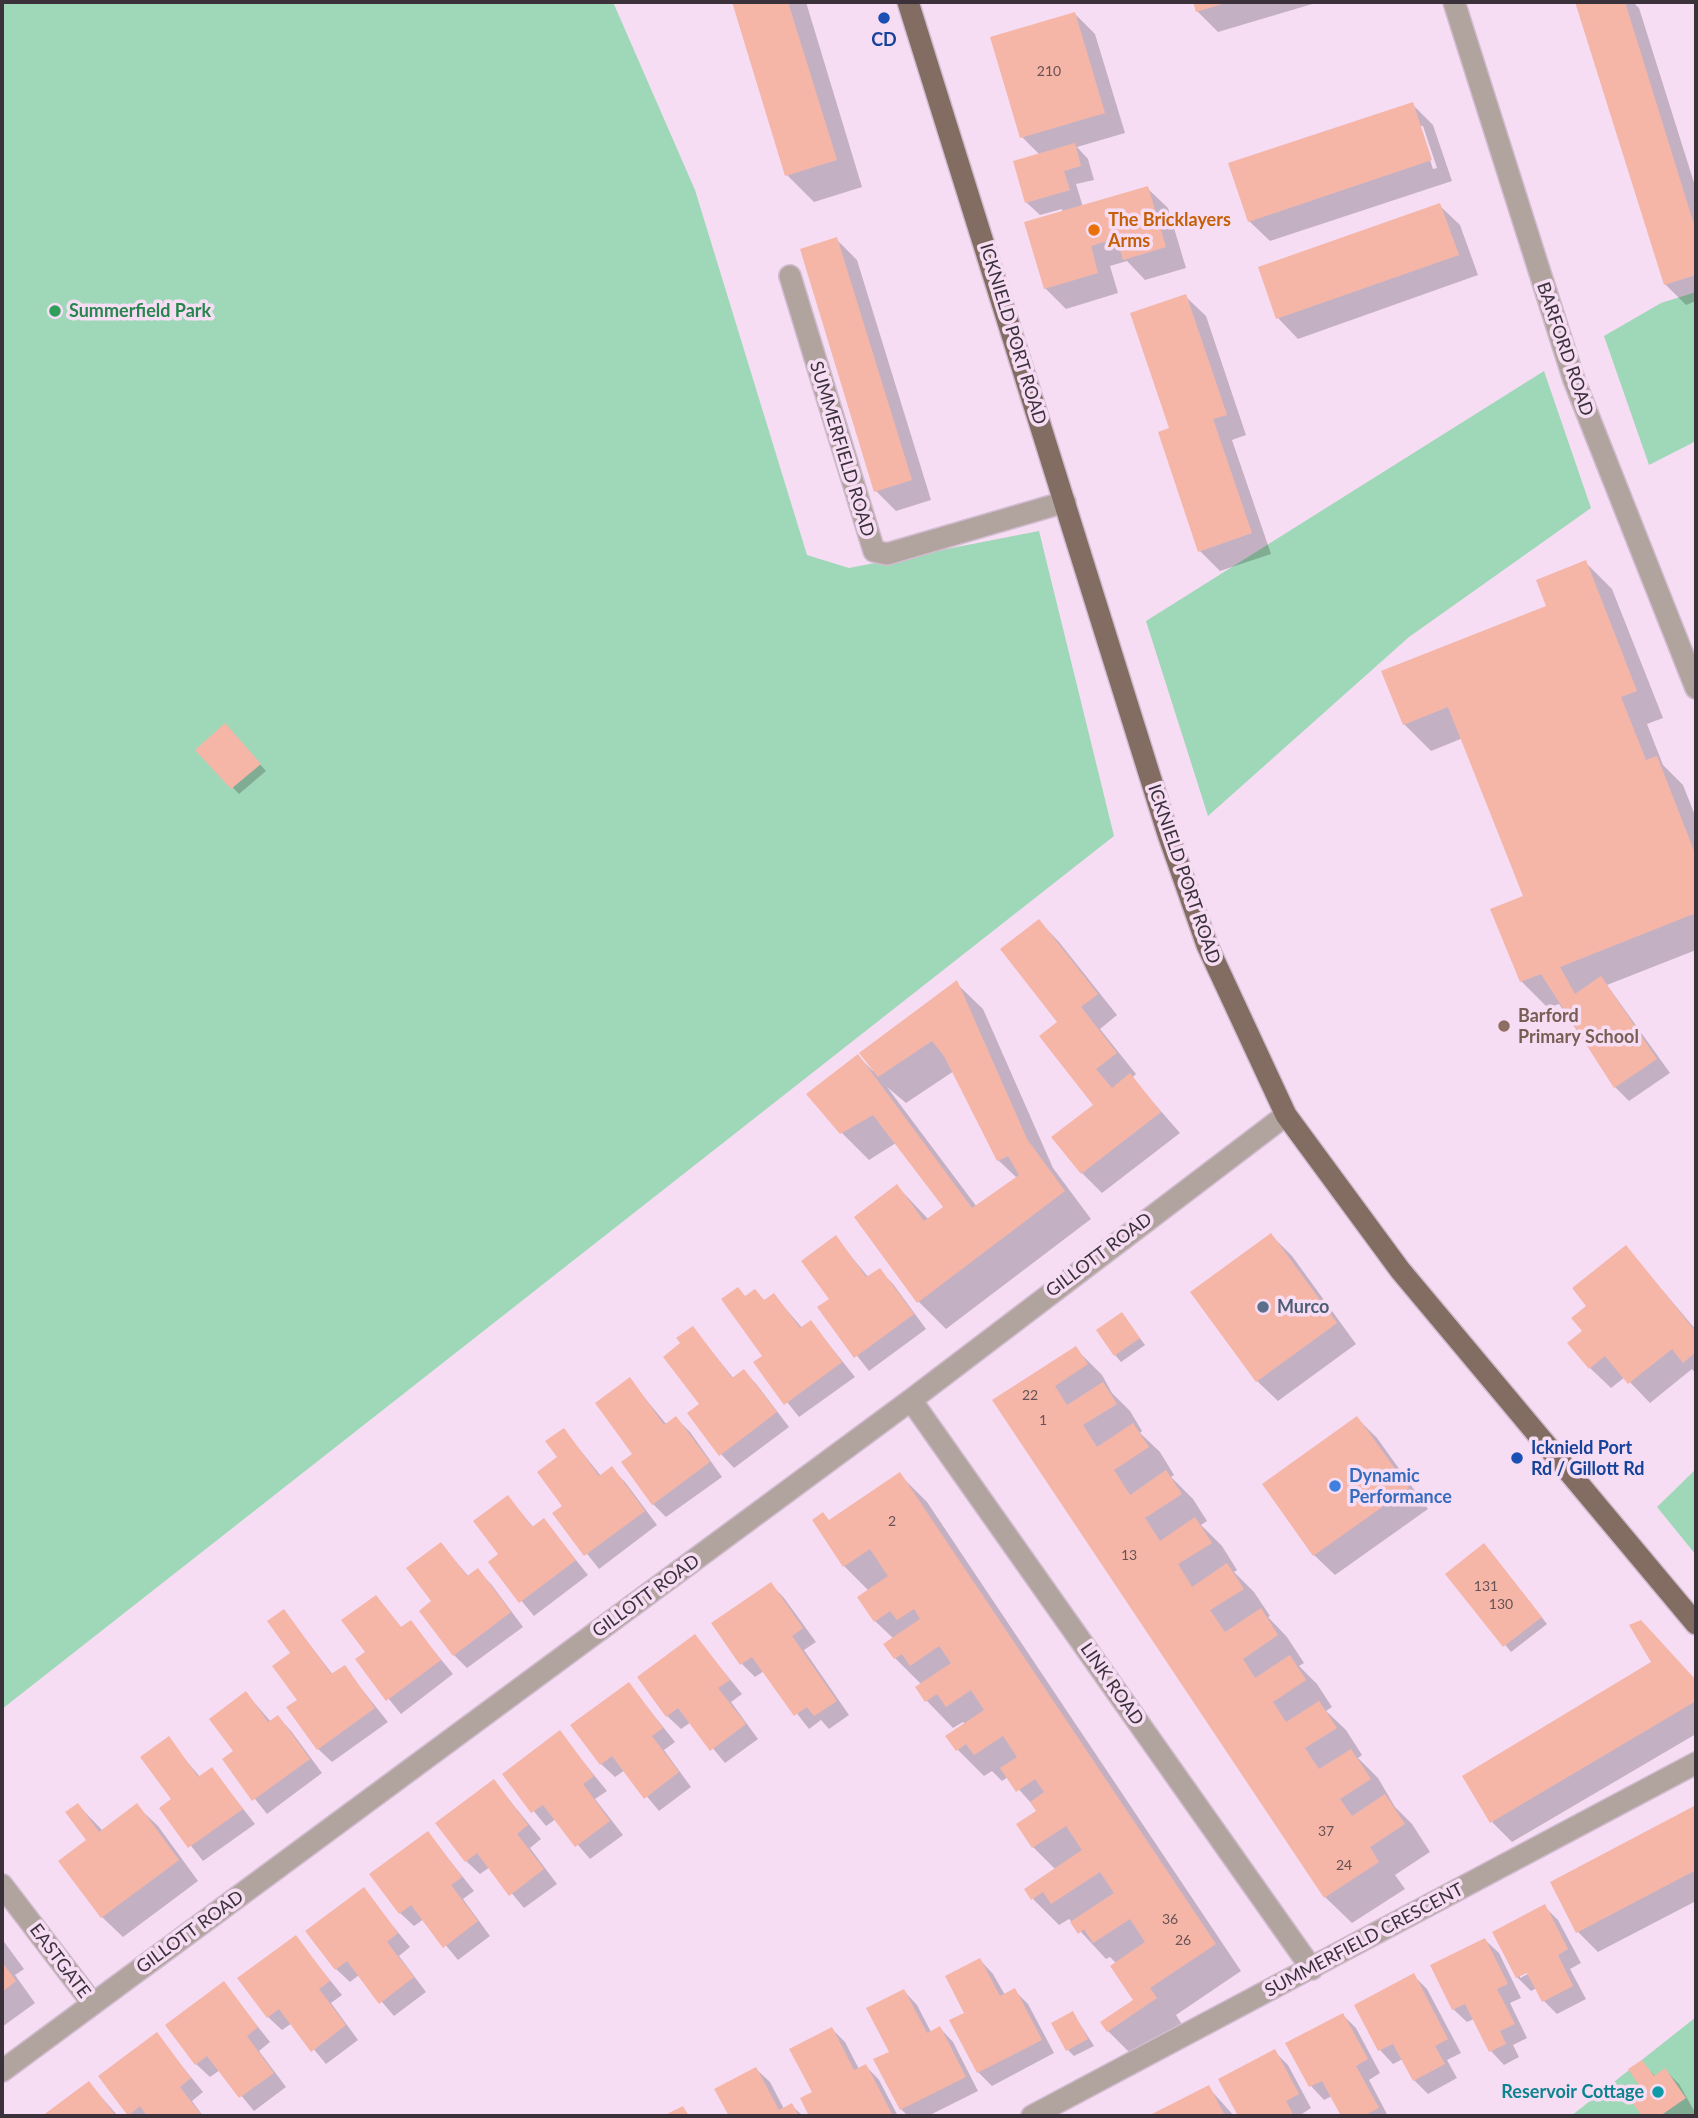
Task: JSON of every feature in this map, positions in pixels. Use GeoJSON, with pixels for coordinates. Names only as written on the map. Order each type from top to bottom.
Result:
{"type":"FeatureCollection","features":[{"type":"Feature","properties":{"kind":"main road","name":"ICKNIELD PORT ROAD"},"geometry":{"type":"LineString","coordinates":[[908,2],[1164,821],[1207,944],[1286,1115],[1401,1270],[1696,1623]]}},
{"type":"Feature","properties":{"kind":"street","name":"BARFORD ROAD"},"geometry":{"type":"LineString","coordinates":[[1454,2],[1574,380],[1690,650],[1696,688]]}},
{"type":"Feature","properties":{"kind":"street","name":"SUMMERFIELD ROAD"},"geometry":{"type":"LineString","coordinates":[[790,276],[874,551],[887,554],[1065,502]]}},
{"type":"Feature","properties":{"kind":"street","name":"GILLOTT ROAD"},"geometry":{"type":"LineString","coordinates":[[2,2071],[911,1400],[1286,1115]]}},
{"type":"Feature","properties":{"kind":"street","name":"LINK ROAD"},"geometry":{"type":"LineString","coordinates":[[911,1400],[1312,1969]]}},
{"type":"Feature","properties":{"kind":"street","name":"SUMMERFIELD CRESCENT"},"geometry":{"type":"LineString","coordinates":[[1032,2116],[1696,1763]]}},
{"type":"Feature","properties":{"kind":"street","name":"EASTGATE"},"geometry":{"type":"LineString","coordinates":[[2,1885],[93,2004]]}},
{"type":"Feature","properties":{"kind":"green space","name":"Summerfield Park"},"geometry":{"type":"Polygon","coordinates":[[[2,2],[613,2],[695,190],[807,555],[849,568],[1039,531],[1114,836],[2,1709],[2,2]]]}},
{"type":"Feature","properties":{"kind":"green space"},"geometry":{"type":"Polygon","coordinates":[[[1696,292],[1696,441],[1649,465],[1604,336],[1661,303],[1696,292]]]}},
{"type":"Feature","properties":{"kind":"green space"},"geometry":{"type":"Polygon","coordinates":[[[1544,371],[1591,508],[1409,637],[1208,816],[1146,621],[1544,371]]]}},
{"type":"Feature","properties":{"kind":"green space"},"geometry":{"type":"Polygon","coordinates":[[[1696,1469],[1696,1555],[1657,1507],[1696,1469]]]}},
{"type":"Feature","properties":{"kind":"green space"},"geometry":{"type":"Polygon","coordinates":[[[1696,2017],[1696,2116],[1571,2116],[1696,2017]]]}},
{"type":"Feature","properties":{"kind":"building"},"geometry":{"type":"Polygon","coordinates":[[[732,2],[788,2],[837,160],[785,176],[732,2]]]}},
{"type":"Feature","properties":{"kind":"building"},"geometry":{"type":"Polygon","coordinates":[[[1193,2],[1229,2],[1196,12],[1193,2]]]}},
{"type":"Feature","properties":{"kind":"building"},"geometry":{"type":"Polygon","coordinates":[[[1575,2],[1625,2],[1696,231],[1696,275],[1664,285],[1575,2]]]}},
{"type":"Feature","properties":{"kind":"building"},"geometry":{"type":"Polygon","coordinates":[[[1075,12],[1105,113],[1020,138],[990,37],[1075,12]]]}},
{"type":"Feature","properties":{"kind":"building"},"geometry":{"type":"Polygon","coordinates":[[[1413,102],[1432,160],[1248,222],[1228,163],[1413,102]]]}},
{"type":"Feature","properties":{"kind":"building"},"geometry":{"type":"Polygon","coordinates":[[[1075,143],[1081,166],[1064,171],[1070,190],[1025,203],[1013,161],[1075,143]]]}},
{"type":"Feature","properties":{"kind":"building","name":"The Bricklayers Arms"},"geometry":{"type":"Polygon","coordinates":[[[1148,186],[1166,247],[1123,260],[1117,238],[1091,246],[1098,273],[1044,289],[1024,222],[1148,186]]]}},
{"type":"Feature","properties":{"kind":"building"},"geometry":{"type":"Polygon","coordinates":[[[1440,203],[1459,255],[1276,319],[1258,267],[1440,203]]]}},
{"type":"Feature","properties":{"kind":"building"},"geometry":{"type":"Polygon","coordinates":[[[837,237],[912,480],[874,492],[800,249],[837,237]]]}},
{"type":"Feature","properties":{"kind":"building"},"geometry":{"type":"Polygon","coordinates":[[[1186,294],[1227,415],[1213,419],[1252,533],[1198,552],[1158,432],[1169,428],[1130,313],[1186,294]]]}},
{"type":"Feature","properties":{"kind":"building"},"geometry":{"type":"Polygon","coordinates":[[[1586,560],[1637,691],[1621,697],[1646,760],[1657,756],[1696,856],[1696,913],[1560,967],[1575,994],[1601,976],[1657,1059],[1614,1088],[1541,974],[1520,982],[1490,909],[1523,896],[1448,707],[1403,725],[1381,671],[1546,606],[1536,580],[1586,560]]]}},
{"type":"Feature","properties":{"kind":"building"},"geometry":{"type":"Polygon","coordinates":[[[225,723],[261,764],[231,789],[195,750],[225,723]]]}},
{"type":"Feature","properties":{"kind":"building"},"geometry":{"type":"Polygon","coordinates":[[[1039,919],[1098,994],[1081,1007],[1117,1053],[1096,1069],[1112,1088],[1130,1073],[1161,1112],[1081,1174],[1051,1137],[1093,1105],[1039,1036],[1057,1022],[1000,949],[1039,919]]]}},
{"type":"Feature","properties":{"kind":"building"},"geometry":{"type":"Polygon","coordinates":[[[957,980],[1027,1139],[1065,1191],[917,1303],[854,1217],[897,1184],[924,1221],[943,1207],[873,1115],[840,1134],[806,1094],[858,1054],[972,1208],[1019,1175],[1008,1156],[997,1161],[944,1056],[932,1041],[878,1077],[859,1053],[957,980]]]}},
{"type":"Feature","properties":{"kind":"building","name":"Murco"},"geometry":{"type":"Polygon","coordinates":[[[1271,1233],[1337,1323],[1256,1382],[1190,1292],[1271,1233]]]}},
{"type":"Feature","properties":{"kind":"building"},"geometry":{"type":"Polygon","coordinates":[[[836,1235],[866,1277],[880,1268],[914,1314],[854,1358],[817,1307],[829,1299],[801,1261],[836,1235]]]}},
{"type":"Feature","properties":{"kind":"building"},"geometry":{"type":"Polygon","coordinates":[[[1626,1245],[1696,1332],[1696,1352],[1683,1363],[1672,1349],[1628,1384],[1605,1356],[1589,1369],[1567,1343],[1582,1331],[1571,1318],[1586,1306],[1572,1288],[1626,1245]]]}},
{"type":"Feature","properties":{"kind":"building"},"geometry":{"type":"Polygon","coordinates":[[[738,1287],[745,1296],[755,1289],[764,1300],[774,1293],[800,1328],[811,1320],[842,1362],[784,1405],[753,1362],[762,1356],[721,1299],[738,1287]]]}},
{"type":"Feature","properties":{"kind":"building"},"geometry":{"type":"Polygon","coordinates":[[[1122,1312],[1140,1338],[1114,1356],[1096,1330],[1122,1312]]]}},
{"type":"Feature","properties":{"kind":"building"},"geometry":{"type":"Polygon","coordinates":[[[693,1326],[732,1378],[744,1369],[777,1412],[719,1456],[687,1413],[699,1404],[663,1357],[680,1343],[676,1338],[693,1326]]]}},
{"type":"Feature","properties":{"kind":"building"},"geometry":{"type":"Polygon","coordinates":[[[1076,1346],[1088,1364],[1055,1386],[1067,1405],[1103,1382],[1117,1404],[1083,1425],[1097,1447],[1133,1423],[1149,1447],[1114,1470],[1130,1495],[1166,1470],[1182,1494],[1145,1518],[1160,1541],[1195,1517],[1212,1543],[1178,1564],[1192,1587],[1227,1563],[1244,1589],[1210,1610],[1225,1632],[1261,1608],[1278,1635],[1243,1659],[1255,1678],[1290,1655],[1306,1680],[1273,1702],[1286,1722],[1319,1701],[1337,1728],[1305,1748],[1319,1769],[1351,1749],[1371,1779],[1340,1799],[1352,1816],[1385,1794],[1405,1824],[1370,1847],[1379,1862],[1324,1898],[992,1400],[1076,1346]]]}},
{"type":"Feature","properties":{"kind":"building"},"geometry":{"type":"Polygon","coordinates":[[[630,1377],[664,1425],[676,1416],[710,1462],[652,1505],[621,1462],[632,1454],[595,1403],[630,1377]]]}},
{"type":"Feature","properties":{"kind":"building","name":"Dynamic Performance"},"geometry":{"type":"Polygon","coordinates":[[[1357,1416],[1409,1488],[1313,1556],[1262,1484],[1357,1416]]]}},
{"type":"Feature","properties":{"kind":"building"},"geometry":{"type":"Polygon","coordinates":[[[564,1428],[599,1476],[612,1466],[645,1511],[584,1556],[552,1513],[562,1506],[537,1472],[557,1457],[545,1441],[564,1428]]]}},
{"type":"Feature","properties":{"kind":"building"},"geometry":{"type":"Polygon","coordinates":[[[900,1472],[1216,1944],[1150,1988],[1157,1998],[1107,2032],[1100,2022],[1133,2000],[1110,1966],[1145,1942],[1130,1919],[1093,1943],[1084,1929],[1078,1934],[1070,1922],[1114,1893],[1100,1872],[1051,1904],[1043,1892],[1031,1900],[1024,1889],[1082,1850],[1066,1826],[1032,1848],[1016,1824],[1036,1811],[1030,1802],[1044,1792],[1035,1779],[1016,1792],[1000,1768],[1017,1757],[1003,1736],[974,1755],[966,1744],[956,1751],[945,1736],[984,1710],[971,1690],[946,1707],[937,1694],[925,1702],[915,1687],[951,1663],[939,1646],[910,1666],[902,1654],[894,1659],[883,1644],[920,1619],[914,1609],[897,1620],[890,1611],[874,1622],[857,1597],[888,1576],[870,1549],[843,1567],[812,1520],[823,1512],[829,1520],[900,1472]]]}},
{"type":"Feature","properties":{"kind":"building"},"geometry":{"type":"Polygon","coordinates":[[[508,1495],[532,1527],[544,1518],[576,1560],[519,1603],[488,1562],[498,1554],[473,1521],[508,1495]]]}},
{"type":"Feature","properties":{"kind":"building"},"geometry":{"type":"Polygon","coordinates":[[[441,1542],[467,1576],[478,1568],[511,1612],[453,1656],[419,1611],[431,1601],[406,1568],[441,1542]]]}},
{"type":"Feature","properties":{"kind":"building"},"geometry":{"type":"Polygon","coordinates":[[[1484,1543],[1542,1617],[1503,1647],[1445,1574],[1484,1543]]]}},
{"type":"Feature","properties":{"kind":"building"},"geometry":{"type":"Polygon","coordinates":[[[771,1582],[803,1628],[792,1636],[837,1701],[814,1716],[807,1707],[794,1716],[752,1657],[740,1665],[711,1623],[771,1582]]]}},
{"type":"Feature","properties":{"kind":"building"},"geometry":{"type":"Polygon","coordinates":[[[376,1595],[401,1627],[411,1620],[441,1660],[386,1701],[355,1659],[365,1652],[341,1620],[376,1595]]]}},
{"type":"Feature","properties":{"kind":"building"},"geometry":{"type":"Polygon","coordinates":[[[284,1609],[331,1674],[345,1665],[375,1708],[317,1750],[286,1707],[297,1700],[272,1666],[290,1653],[267,1621],[284,1609]]]}},
{"type":"Feature","properties":{"kind":"building"},"geometry":{"type":"Polygon","coordinates":[[[1641,1620],[1696,1680],[1696,1701],[1490,1823],[1462,1776],[1651,1662],[1629,1625],[1641,1620]]]}},
{"type":"Feature","properties":{"kind":"building"},"geometry":{"type":"Polygon","coordinates":[[[695,1634],[730,1680],[718,1688],[746,1724],[710,1751],[678,1708],[666,1717],[637,1677],[695,1634]]]}},
{"type":"Feature","properties":{"kind":"building"},"geometry":{"type":"Polygon","coordinates":[[[629,1682],[663,1728],[652,1736],[679,1772],[644,1799],[612,1756],[600,1765],[570,1725],[629,1682]]]}},
{"type":"Feature","properties":{"kind":"building"},"geometry":{"type":"Polygon","coordinates":[[[246,1691],[268,1722],[278,1715],[310,1759],[252,1801],[222,1759],[233,1751],[209,1719],[246,1691]]]}},
{"type":"Feature","properties":{"kind":"building"},"geometry":{"type":"Polygon","coordinates":[[[560,1730],[594,1776],[583,1784],[610,1821],[575,1847],[543,1805],[531,1813],[502,1774],[560,1730]]]}},
{"type":"Feature","properties":{"kind":"building"},"geometry":{"type":"Polygon","coordinates":[[[169,1736],[198,1777],[212,1767],[243,1809],[188,1848],[159,1808],[171,1799],[140,1757],[169,1736]]]}},
{"type":"Feature","properties":{"kind":"building"},"geometry":{"type":"Polygon","coordinates":[[[494,1779],[528,1825],[517,1834],[544,1869],[509,1896],[477,1853],[465,1862],[435,1823],[494,1779]]]}},
{"type":"Feature","properties":{"kind":"building"},"geometry":{"type":"Polygon","coordinates":[[[78,1803],[99,1832],[137,1803],[179,1860],[101,1918],[58,1861],[86,1840],[65,1812],[78,1803]]]}},
{"type":"Feature","properties":{"kind":"building"},"geometry":{"type":"Polygon","coordinates":[[[1696,1805],[1696,1870],[1576,1933],[1550,1882],[1696,1805]]]}},
{"type":"Feature","properties":{"kind":"building"},"geometry":{"type":"Polygon","coordinates":[[[428,1831],[462,1877],[451,1885],[478,1921],[443,1948],[411,1905],[399,1914],[369,1874],[428,1831]]]}},
{"type":"Feature","properties":{"kind":"building"},"geometry":{"type":"Polygon","coordinates":[[[364,1887],[398,1933],[387,1942],[414,1977],[379,2004],[347,1961],[335,1970],[305,1931],[364,1887]]]}},
{"type":"Feature","properties":{"kind":"building"},"geometry":{"type":"Polygon","coordinates":[[[1545,1904],[1568,1949],[1558,1955],[1573,1986],[1542,2002],[1527,1973],[1516,1978],[1492,1932],[1545,1904]]]}},
{"type":"Feature","properties":{"kind":"building"},"geometry":{"type":"Polygon","coordinates":[[[296,1935],[330,1981],[319,1989],[346,2025],[311,2052],[279,2009],[267,2018],[237,1978],[296,1935]]]}},
{"type":"Feature","properties":{"kind":"building"},"geometry":{"type":"Polygon","coordinates":[[[1485,1938],[1508,1984],[1497,1989],[1515,2024],[1500,2031],[1506,2044],[1489,2052],[1465,2004],[1452,2010],[1430,1965],[1485,1938]]]}},
{"type":"Feature","properties":{"kind":"building"},"geometry":{"type":"Polygon","coordinates":[[[980,1958],[1000,1996],[1015,1988],[1042,2040],[977,2073],[949,2020],[964,2013],[945,1976],[980,1958]]]}},
{"type":"Feature","properties":{"kind":"building"},"geometry":{"type":"Polygon","coordinates":[[[2,1962],[16,1981],[2,1992],[2,1962]]]}},
{"type":"Feature","properties":{"kind":"building"},"geometry":{"type":"Polygon","coordinates":[[[1414,1973],[1448,2039],[1435,2046],[1445,2064],[1413,2081],[1393,2044],[1378,2051],[1354,2005],[1414,1973]]]}},
{"type":"Feature","properties":{"kind":"building"},"geometry":{"type":"Polygon","coordinates":[[[224,1981],[258,2027],[247,2036],[274,2073],[239,2098],[207,2056],[195,2065],[165,2025],[224,1981]]]}},
{"type":"Feature","properties":{"kind":"building"},"geometry":{"type":"Polygon","coordinates":[[[904,1989],[927,2033],[940,2026],[966,2077],[900,2110],[873,2059],[889,2052],[866,2008],[904,1989]]]}},
{"type":"Feature","properties":{"kind":"building"},"geometry":{"type":"Polygon","coordinates":[[[1073,2011],[1088,2039],[1066,2051],[1051,2023],[1073,2011]]]}},
{"type":"Feature","properties":{"kind":"building"},"geometry":{"type":"Polygon","coordinates":[[[1343,2013],[1368,2059],[1356,2066],[1379,2108],[1363,2116],[1341,2116],[1322,2081],[1309,2087],[1285,2043],[1343,2013]]]}},
{"type":"Feature","properties":{"kind":"building"},"geometry":{"type":"Polygon","coordinates":[[[832,2027],[854,2070],[866,2064],[893,2116],[809,2116],[800,2098],[812,2092],[789,2049],[832,2027]]]}},
{"type":"Feature","properties":{"kind":"building"},"geometry":{"type":"Polygon","coordinates":[[[157,2032],[191,2078],[180,2087],[202,2116],[147,2116],[140,2106],[128,2116],[98,2076],[157,2032]]]}},
{"type":"Feature","properties":{"kind":"building"},"geometry":{"type":"Polygon","coordinates":[[[1275,2049],[1299,2094],[1286,2101],[1294,2116],[1238,2116],[1218,2079],[1275,2049]]]}},
{"type":"Feature","properties":{"kind":"building","name":"Reservoir Cottage"},"geometry":{"type":"Polygon","coordinates":[[[1642,2060],[1654,2076],[1665,2068],[1686,2098],[1660,2116],[1642,2116],[1628,2096],[1640,2087],[1628,2069],[1642,2060]]]}},
{"type":"Feature","properties":{"kind":"building"},"geometry":{"type":"Polygon","coordinates":[[[756,2067],[779,2110],[792,2103],[799,2116],[729,2116],[714,2089],[756,2067]]]}},
{"type":"Feature","properties":{"kind":"building"},"geometry":{"type":"Polygon","coordinates":[[[89,2081],[116,2116],[42,2116],[89,2081]]]}},
{"type":"Feature","properties":{"kind":"building"},"geometry":{"type":"Polygon","coordinates":[[[1209,2085],[1225,2116],[1148,2116],[1209,2085]]]}},
{"type":"Feature","properties":{"kind":"building"},"geometry":{"type":"Polygon","coordinates":[[[683,2106],[689,2116],[663,2116],[683,2106]]]}},
{"type":"Feature","properties":{"kind":"place","name":"CD"},"geometry":{"type":"Point","coordinates":[884,18]}},
{"type":"Feature","properties":{"kind":"place","name":"The Bricklayers Arms"},"geometry":{"type":"Point","coordinates":[1094,230]}},
{"type":"Feature","properties":{"kind":"place","name":"Summerfield Park"},"geometry":{"type":"Point","coordinates":[55,311]}},
{"type":"Feature","properties":{"kind":"place","name":"Barford Primary School"},"geometry":{"type":"Point","coordinates":[1504,1026]}},
{"type":"Feature","properties":{"kind":"place","name":"Murco"},"geometry":{"type":"Point","coordinates":[1263,1307]}},
{"type":"Feature","properties":{"kind":"place","name":"Icknield Port Rd / Gillott Rd"},"geometry":{"type":"Point","coordinates":[1517,1458]}},
{"type":"Feature","properties":{"kind":"place","name":"Dynamic Performance"},"geometry":{"type":"Point","coordinates":[1335,1486]}},
{"type":"Feature","properties":{"kind":"place","name":"Reservoir Cottage"},"geometry":{"type":"Point","coordinates":[1658,2092]}}]}
